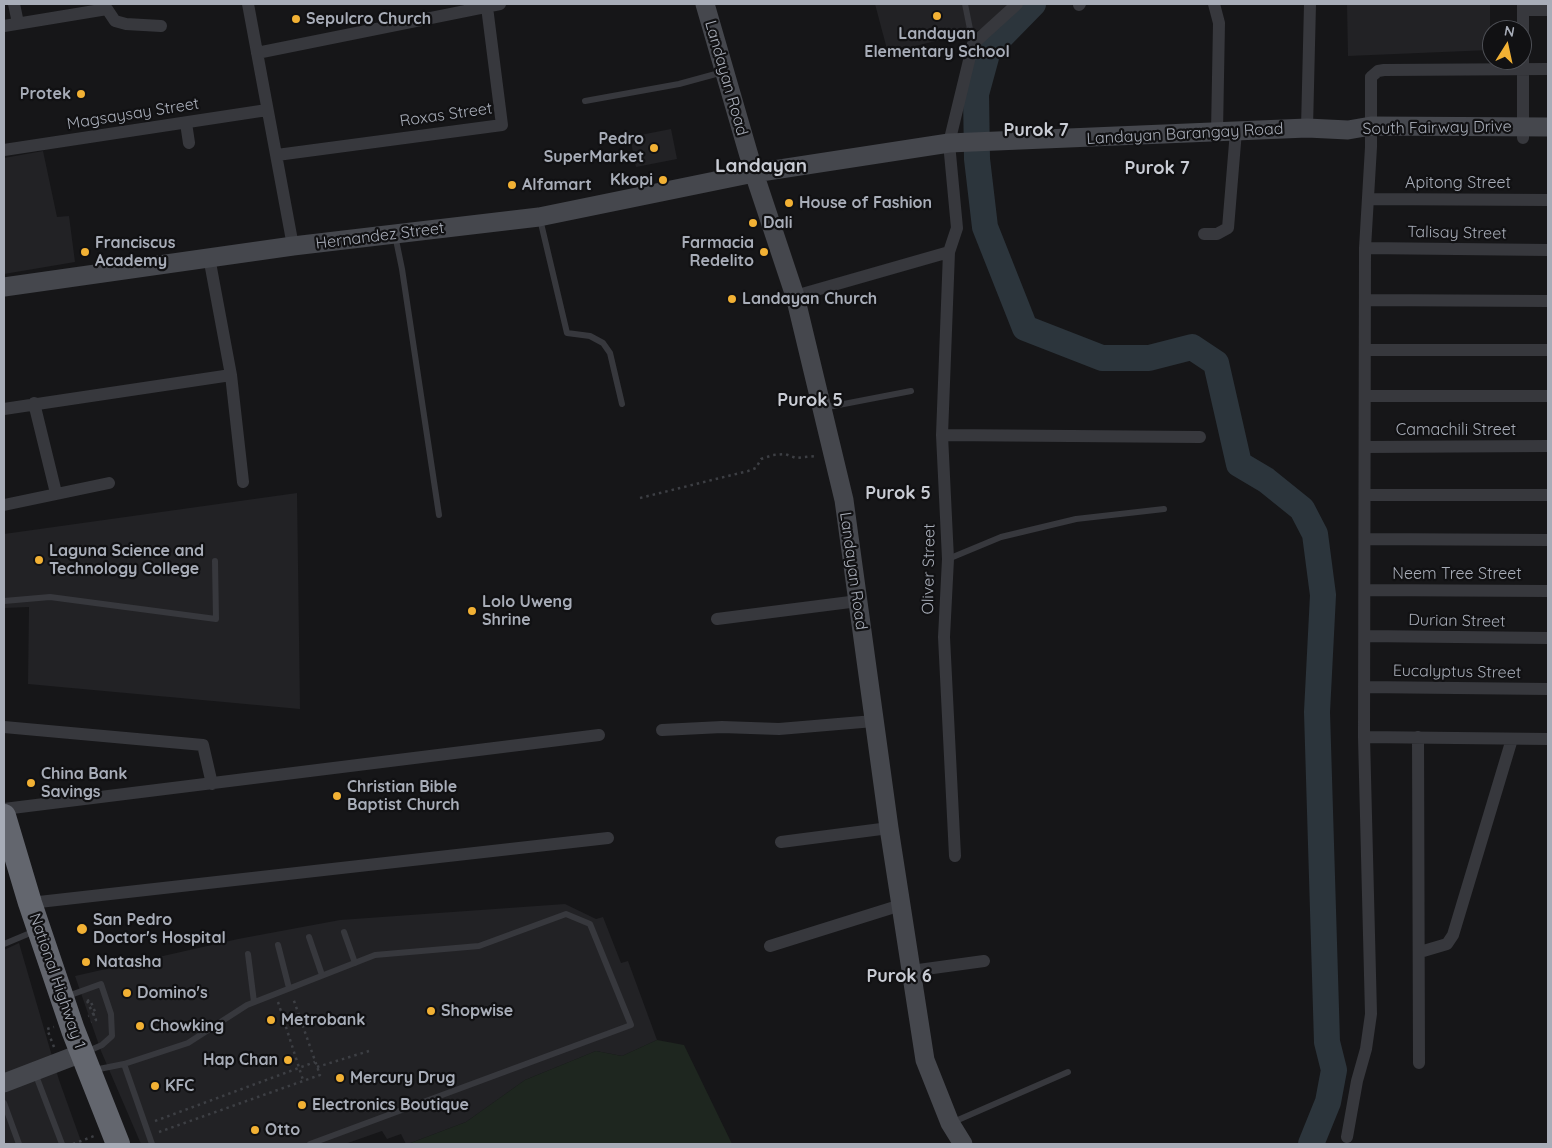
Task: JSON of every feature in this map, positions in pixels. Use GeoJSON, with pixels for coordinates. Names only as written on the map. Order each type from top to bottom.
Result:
{"type":"FeatureCollection","features":[{"type":"Feature","properties":{"kind":"highway","name":"National Highway 1"},"geometry":{"type":"LineString","coordinates":[[4,816],[13,854],[62,998],[115,1137]]}},
{"type":"Feature","properties":{"kind":"street"},"geometry":{"type":"LineString","coordinates":[[14,4],[18,23]]}},
{"type":"Feature","properties":{"kind":"street"},"geometry":{"type":"LineString","coordinates":[[248,4],[293,246]]}},
{"type":"Feature","properties":{"kind":"street","name":"Landayan Road"},"geometry":{"type":"LineString","coordinates":[[705,4],[754,173],[795,296],[844,500],[889,828],[925,1060],[950,1123],[963,1144]]}},
{"type":"Feature","properties":{"kind":"street"},"geometry":{"type":"LineString","coordinates":[[973,44],[1017,4]]}},
{"type":"Feature","properties":{"kind":"street"},"geometry":{"type":"LineString","coordinates":[[1214,4],[1219,23],[1217,132]]}},
{"type":"Feature","properties":{"kind":"street"},"geometry":{"type":"LineString","coordinates":[[1307,128],[1310,4]]}},
{"type":"Feature","properties":{"kind":"street"},"geometry":{"type":"LineString","coordinates":[[257,53],[493,5]]}},
{"type":"Feature","properties":{"kind":"street","name":"Roxas Street"},"geometry":{"type":"LineString","coordinates":[[277,155],[502,125],[493,5]]}},
{"type":"Feature","properties":{"kind":"street"},"geometry":{"type":"LineString","coordinates":[[4,26],[106,6],[115,20],[126,24],[160,26]]}},
{"type":"Feature","properties":{"kind":"street"},"geometry":{"type":"LineString","coordinates":[[1523,20],[1523,7],[1548,10]]}},
{"type":"Feature","properties":{"kind":"street","name":"Oliver Street"},"geometry":{"type":"LineString","coordinates":[[955,856],[944,637],[948,559],[942,435],[949,252],[957,228],[949,143],[973,44]]}},
{"type":"Feature","properties":{"kind":"street"},"geometry":{"type":"LineString","coordinates":[[1532,69],[1548,69]]}},
{"type":"Feature","properties":{"kind":"street"},"geometry":{"type":"LineString","coordinates":[[1346,1137],[1356,1082],[1366,1049],[1371,1014],[1364,736],[1365,248],[1371,132],[1370,81],[1374,73],[1378,71],[1482,70]]}},
{"type":"Feature","properties":{"kind":"street"},"geometry":{"type":"LineString","coordinates":[[1522,70],[1523,132]]}},
{"type":"Feature","properties":{"kind":"street","name":"Magsaysay Street"},"geometry":{"type":"LineString","coordinates":[[4,150],[267,110]]}},
{"type":"Feature","properties":{"kind":"street"},"geometry":{"type":"LineString","coordinates":[[186,123],[189,144]]}},
{"type":"Feature","properties":{"kind":"street","name":"South Fairway Drive"},"geometry":{"type":"LineString","coordinates":[[1348,130],[1371,132],[1523,132],[1548,127]]}},
{"type":"Feature","properties":{"kind":"street","name":"Landayan Barangay Road"},"geometry":{"type":"LineString","coordinates":[[754,173],[949,143],[1307,128],[1348,130]]}},
{"type":"Feature","properties":{"kind":"street"},"geometry":{"type":"LineString","coordinates":[[1204,234],[1217,234],[1228,228],[1236,131]]}},
{"type":"Feature","properties":{"kind":"street","name":"South Fairway Drive"},"geometry":{"type":"LineString","coordinates":[[1523,132],[1548,138]]}},
{"type":"Feature","properties":{"kind":"street","name":"Hernandez Street"},"geometry":{"type":"LineString","coordinates":[[4,287],[208,257],[539,217],[754,173]]}},
{"type":"Feature","properties":{"kind":"street","name":"Apitong Street"},"geometry":{"type":"LineString","coordinates":[[1368,199],[1548,200]]}},
{"type":"Feature","properties":{"kind":"street","name":"Talisay Street"},"geometry":{"type":"LineString","coordinates":[[1365,248],[1548,250]]}},
{"type":"Feature","properties":{"kind":"street"},"geometry":{"type":"LineString","coordinates":[[795,296],[949,252]]}},
{"type":"Feature","properties":{"kind":"street"},"geometry":{"type":"LineString","coordinates":[[208,257],[231,375],[243,482]]}},
{"type":"Feature","properties":{"kind":"street"},"geometry":{"type":"LineString","coordinates":[[1365,300],[1548,301]]}},
{"type":"Feature","properties":{"kind":"street"},"geometry":{"type":"LineString","coordinates":[[1365,350],[1548,350]]}},
{"type":"Feature","properties":{"kind":"street"},"geometry":{"type":"LineString","coordinates":[[4,409],[231,375]]}},
{"type":"Feature","properties":{"kind":"street"},"geometry":{"type":"LineString","coordinates":[[1365,396],[1548,396]]}},
{"type":"Feature","properties":{"kind":"street"},"geometry":{"type":"LineString","coordinates":[[34,403],[56,493]]}},
{"type":"Feature","properties":{"kind":"street"},"geometry":{"type":"LineString","coordinates":[[942,435],[1200,438]]}},
{"type":"Feature","properties":{"kind":"street","name":"Camachili Street"},"geometry":{"type":"LineString","coordinates":[[1365,447],[1548,446]]}},
{"type":"Feature","properties":{"kind":"street"},"geometry":{"type":"LineString","coordinates":[[4,504],[109,483]]}},
{"type":"Feature","properties":{"kind":"street"},"geometry":{"type":"LineString","coordinates":[[1365,495],[1548,495]]}},
{"type":"Feature","properties":{"kind":"street"},"geometry":{"type":"LineString","coordinates":[[1365,539],[1548,540]]}},
{"type":"Feature","properties":{"kind":"street","name":"Neem Tree Street"},"geometry":{"type":"LineString","coordinates":[[1365,590],[1548,591]]}},
{"type":"Feature","properties":{"kind":"street"},"geometry":{"type":"LineString","coordinates":[[717,619],[858,601]]}},
{"type":"Feature","properties":{"kind":"street","name":"Durian Street"},"geometry":{"type":"LineString","coordinates":[[1365,636],[1548,638]]}},
{"type":"Feature","properties":{"kind":"street","name":"Eucalyptus Street"},"geometry":{"type":"LineString","coordinates":[[1364,687],[1548,689]]}},
{"type":"Feature","properties":{"kind":"street"},"geometry":{"type":"LineString","coordinates":[[662,730],[722,727],[778,729],[874,721]]}},
{"type":"Feature","properties":{"kind":"street"},"geometry":{"type":"LineString","coordinates":[[4,727],[203,745],[212,784]]}},
{"type":"Feature","properties":{"kind":"street"},"geometry":{"type":"LineString","coordinates":[[4,809],[599,736]]}},
{"type":"Feature","properties":{"kind":"street"},"geometry":{"type":"LineString","coordinates":[[1364,736],[1548,739]]}},
{"type":"Feature","properties":{"kind":"street"},"geometry":{"type":"LineString","coordinates":[[1418,737],[1419,1063]]}},
{"type":"Feature","properties":{"kind":"street"},"geometry":{"type":"LineString","coordinates":[[1420,952],[1447,944],[1453,935],[1512,739]]}},
{"type":"Feature","properties":{"kind":"street"},"geometry":{"type":"LineString","coordinates":[[781,842],[889,828]]}},
{"type":"Feature","properties":{"kind":"street"},"geometry":{"type":"LineString","coordinates":[[30,903],[608,838]]}},
{"type":"Feature","properties":{"kind":"street"},"geometry":{"type":"LineString","coordinates":[[770,946],[901,905]]}},
{"type":"Feature","properties":{"kind":"street"},"geometry":{"type":"LineString","coordinates":[[911,971],[984,961]]}},
{"type":"Feature","properties":{"kind":"street"},"geometry":{"type":"LineString","coordinates":[[4,1083],[34,1072],[85,1062]]}},
{"type":"Feature","properties":{"kind":"lane"},"geometry":{"type":"LineString","coordinates":[[965,4],[973,44]]}},
{"type":"Feature","properties":{"kind":"lane"},"geometry":{"type":"LineString","coordinates":[[584,101],[679,84],[724,72]]}},
{"type":"Feature","properties":{"kind":"lane"},"geometry":{"type":"LineString","coordinates":[[539,217],[567,333],[590,336],[603,343],[610,353],[622,404]]}},
{"type":"Feature","properties":{"kind":"lane"},"geometry":{"type":"LineString","coordinates":[[394,234],[402,268],[439,515]]}},
{"type":"Feature","properties":{"kind":"lane"},"geometry":{"type":"LineString","coordinates":[[822,409],[911,391]]}},
{"type":"Feature","properties":{"kind":"lane"},"geometry":{"type":"LineString","coordinates":[[948,559],[1001,537],[1076,519],[1164,509]]}},
{"type":"Feature","properties":{"kind":"lane"},"geometry":{"type":"LineString","coordinates":[[4,601],[50,597],[216,619],[215,561]]}},
{"type":"Feature","properties":{"kind":"lane"},"geometry":{"type":"LineString","coordinates":[[85,1062],[124,1064],[188,1043],[254,1002],[375,955],[479,946],[566,914],[590,924],[631,1026],[310,1144]]}},
{"type":"Feature","properties":{"kind":"lane"},"geometry":{"type":"LineString","coordinates":[[4,944],[39,930]]}},
{"type":"Feature","properties":{"kind":"lane"},"geometry":{"type":"LineString","coordinates":[[344,932],[355,962]]}},
{"type":"Feature","properties":{"kind":"lane"},"geometry":{"type":"LineString","coordinates":[[309,938],[322,975]]}},
{"type":"Feature","properties":{"kind":"lane"},"geometry":{"type":"LineString","coordinates":[[278,945],[289,988]]}},
{"type":"Feature","properties":{"kind":"lane"},"geometry":{"type":"LineString","coordinates":[[248,954],[254,1002]]}},
{"type":"Feature","properties":{"kind":"lane"},"geometry":{"type":"LineString","coordinates":[[62,998],[101,984],[111,1014],[112,1036],[85,1062]]}},
{"type":"Feature","properties":{"kind":"lane"},"geometry":{"type":"LineString","coordinates":[[124,1064],[152,1144]]}},
{"type":"Feature","properties":{"kind":"lane"},"geometry":{"type":"LineString","coordinates":[[34,1072],[62,1144]]}},
{"type":"Feature","properties":{"kind":"lane"},"geometry":{"type":"LineString","coordinates":[[950,1123],[1068,1072]]}},
{"type":"Feature","properties":{"kind":"lane"},"geometry":{"type":"LineString","coordinates":[[4,1103],[19,1144]]}},
{"type":"Feature","properties":{"kind":"path"},"geometry":{"type":"LineString","coordinates":[[640,498],[736,475],[756,468],[761,459],[773,455],[785,454],[796,458],[832,452]]}},
{"type":"Feature","properties":{"kind":"path"},"geometry":{"type":"LineString","coordinates":[[148,1136],[320,1075],[289,988]]}},
{"type":"Feature","properties":{"kind":"path"},"geometry":{"type":"LineString","coordinates":[[274,994],[303,1081]]}},
{"type":"Feature","properties":{"kind":"path"},"geometry":{"type":"LineString","coordinates":[[96,1014],[90,1000],[87,1001],[96,1020]]}},
{"type":"Feature","properties":{"kind":"path"},"geometry":{"type":"LineString","coordinates":[[317,1067],[369,1051]]}},
{"type":"Feature","properties":{"kind":"path"},"geometry":{"type":"LineString","coordinates":[[144,1125],[315,1062]]}},
{"type":"Feature","properties":{"kind":"path"},"geometry":{"type":"LineString","coordinates":[[73,1144],[115,1137]]}},
{"type":"Feature","properties":{"kind":"shaded area","name":"Landayan Elementary School"},"geometry":{"type":"Polygon","coordinates":[[[875,4],[1010,4],[983,29],[888,53],[875,4]]]}},
{"type":"Feature","properties":{"kind":"shaded area"},"geometry":{"type":"Polygon","coordinates":[[[1347,4],[1490,4],[1490,20],[1482,20],[1482,50],[1348,56],[1347,4]]]}},
{"type":"Feature","properties":{"kind":"shaded area","name":"Pedro SuperMarket"},"geometry":{"type":"Polygon","coordinates":[[[671,129],[677,159],[636,167],[630,137],[671,129]]]}},
{"type":"Feature","properties":{"kind":"shaded area"},"geometry":{"type":"Polygon","coordinates":[[[43,151],[57,217],[69,216],[75,262],[4,274],[4,158],[43,151]]]}},
{"type":"Feature","properties":{"kind":"shaded area"},"geometry":{"type":"Polygon","coordinates":[[[297,493],[300,709],[28,684],[29,607],[4,608],[4,534],[297,493]]]}},
{"type":"Feature","properties":{"kind":"shaded area","name":"Shopwise"},"geometry":{"type":"Polygon","coordinates":[[[565,904],[596,919],[603,917],[621,963],[628,961],[657,1040],[622,1056],[596,1051],[525,1080],[466,1122],[408,1144],[406,1144],[401,1134],[387,1139],[382,1131],[345,1144],[141,1144],[101,1051],[75,976],[238,939],[340,920],[565,904]]]}},
{"type":"Feature","properties":{"kind":"shaded area"},"geometry":{"type":"Polygon","coordinates":[[[19,943],[59,1080],[82,1144],[4,1144],[4,950],[19,943]]]}},
{"type":"Feature","properties":{"kind":"shaded area"},"geometry":{"type":"Polygon","coordinates":[[[657,1040],[684,1045],[732,1144],[408,1144],[466,1122],[525,1080],[596,1051],[622,1056],[657,1040]]]}},
{"type":"Feature","properties":{"kind":"waterway"},"geometry":{"type":"LineString","coordinates":[[1033,4],[988,50],[976,94],[977,159],[985,227],[1025,328],[1102,358],[1149,358],[1192,347],[1216,363],[1239,464],[1266,480],[1302,509],[1315,534],[1323,595],[1317,712],[1327,1042],[1334,1070],[1328,1102],[1311,1144]]}},
{"type":"Feature","properties":{"kind":"place","name":"Landayan Elementary School"},"geometry":{"type":"Point","coordinates":[937,16]}},
{"type":"Feature","properties":{"kind":"place","name":"Sepulcro Church"},"geometry":{"type":"Point","coordinates":[296,19]}},
{"type":"Feature","properties":{"kind":"place","name":"Protek"},"geometry":{"type":"Point","coordinates":[81,94]}},
{"type":"Feature","properties":{"kind":"place","name":"Pedro SuperMarket"},"geometry":{"type":"Point","coordinates":[654,148]}},
{"type":"Feature","properties":{"kind":"place","name":"Kkopi"},"geometry":{"type":"Point","coordinates":[663,180]}},
{"type":"Feature","properties":{"kind":"place","name":"Alfamart"},"geometry":{"type":"Point","coordinates":[512,185]}},
{"type":"Feature","properties":{"kind":"place","name":"House of Fashion"},"geometry":{"type":"Point","coordinates":[789,203]}},
{"type":"Feature","properties":{"kind":"place","name":"Dali"},"geometry":{"type":"Point","coordinates":[753,223]}},
{"type":"Feature","properties":{"kind":"place","name":"Franciscus Academy"},"geometry":{"type":"Point","coordinates":[85,252]}},
{"type":"Feature","properties":{"kind":"place","name":"Farmacia Redelito"},"geometry":{"type":"Point","coordinates":[764,252]}},
{"type":"Feature","properties":{"kind":"place","name":"Landayan Church"},"geometry":{"type":"Point","coordinates":[732,299]}},
{"type":"Feature","properties":{"kind":"place","name":"Laguna Science and Technology College"},"geometry":{"type":"Point","coordinates":[39,560]}},
{"type":"Feature","properties":{"kind":"place","name":"Lolo Uweng Shrine"},"geometry":{"type":"Point","coordinates":[472,611]}},
{"type":"Feature","properties":{"kind":"place","name":"China Bank Savings"},"geometry":{"type":"Point","coordinates":[31,783]}},
{"type":"Feature","properties":{"kind":"place","name":"Christian Bible Baptist Church"},"geometry":{"type":"Point","coordinates":[337,796]}},
{"type":"Feature","properties":{"kind":"place","name":"San Pedro Doctor's Hospital"},"geometry":{"type":"Point","coordinates":[82,929]}},
{"type":"Feature","properties":{"kind":"place","name":"Natasha"},"geometry":{"type":"Point","coordinates":[86,962]}},
{"type":"Feature","properties":{"kind":"place","name":"Domino's"},"geometry":{"type":"Point","coordinates":[127,993]}},
{"type":"Feature","properties":{"kind":"place","name":"Shopwise"},"geometry":{"type":"Point","coordinates":[431,1011]}},
{"type":"Feature","properties":{"kind":"place","name":"Metrobank"},"geometry":{"type":"Point","coordinates":[271,1020]}},
{"type":"Feature","properties":{"kind":"place","name":"Chowking"},"geometry":{"type":"Point","coordinates":[140,1026]}},
{"type":"Feature","properties":{"kind":"place","name":"Hap Chan"},"geometry":{"type":"Point","coordinates":[288,1060]}},
{"type":"Feature","properties":{"kind":"place","name":"Mercury Drug"},"geometry":{"type":"Point","coordinates":[340,1078]}},
{"type":"Feature","properties":{"kind":"place","name":"KFC"},"geometry":{"type":"Point","coordinates":[155,1086]}},
{"type":"Feature","properties":{"kind":"place","name":"Electronics Boutique"},"geometry":{"type":"Point","coordinates":[302,1105]}},
{"type":"Feature","properties":{"kind":"place","name":"Otto"},"geometry":{"type":"Point","coordinates":[255,1130]}},
{"type":"Feature","properties":{"kind":"district","name":"Purok 7"},"geometry":{"type":"Point","coordinates":[1036,131]}},
{"type":"Feature","properties":{"kind":"district","name":"Landayan"},"geometry":{"type":"Point","coordinates":[761,166]}},
{"type":"Feature","properties":{"kind":"district","name":"Purok 7"},"geometry":{"type":"Point","coordinates":[1157,169]}},
{"type":"Feature","properties":{"kind":"district","name":"Purok 5"},"geometry":{"type":"Point","coordinates":[810,401]}},
{"type":"Feature","properties":{"kind":"district","name":"Purok 5"},"geometry":{"type":"Point","coordinates":[898,494]}},
{"type":"Feature","properties":{"kind":"district","name":"Purok 6"},"geometry":{"type":"Point","coordinates":[899,977]}}]}
